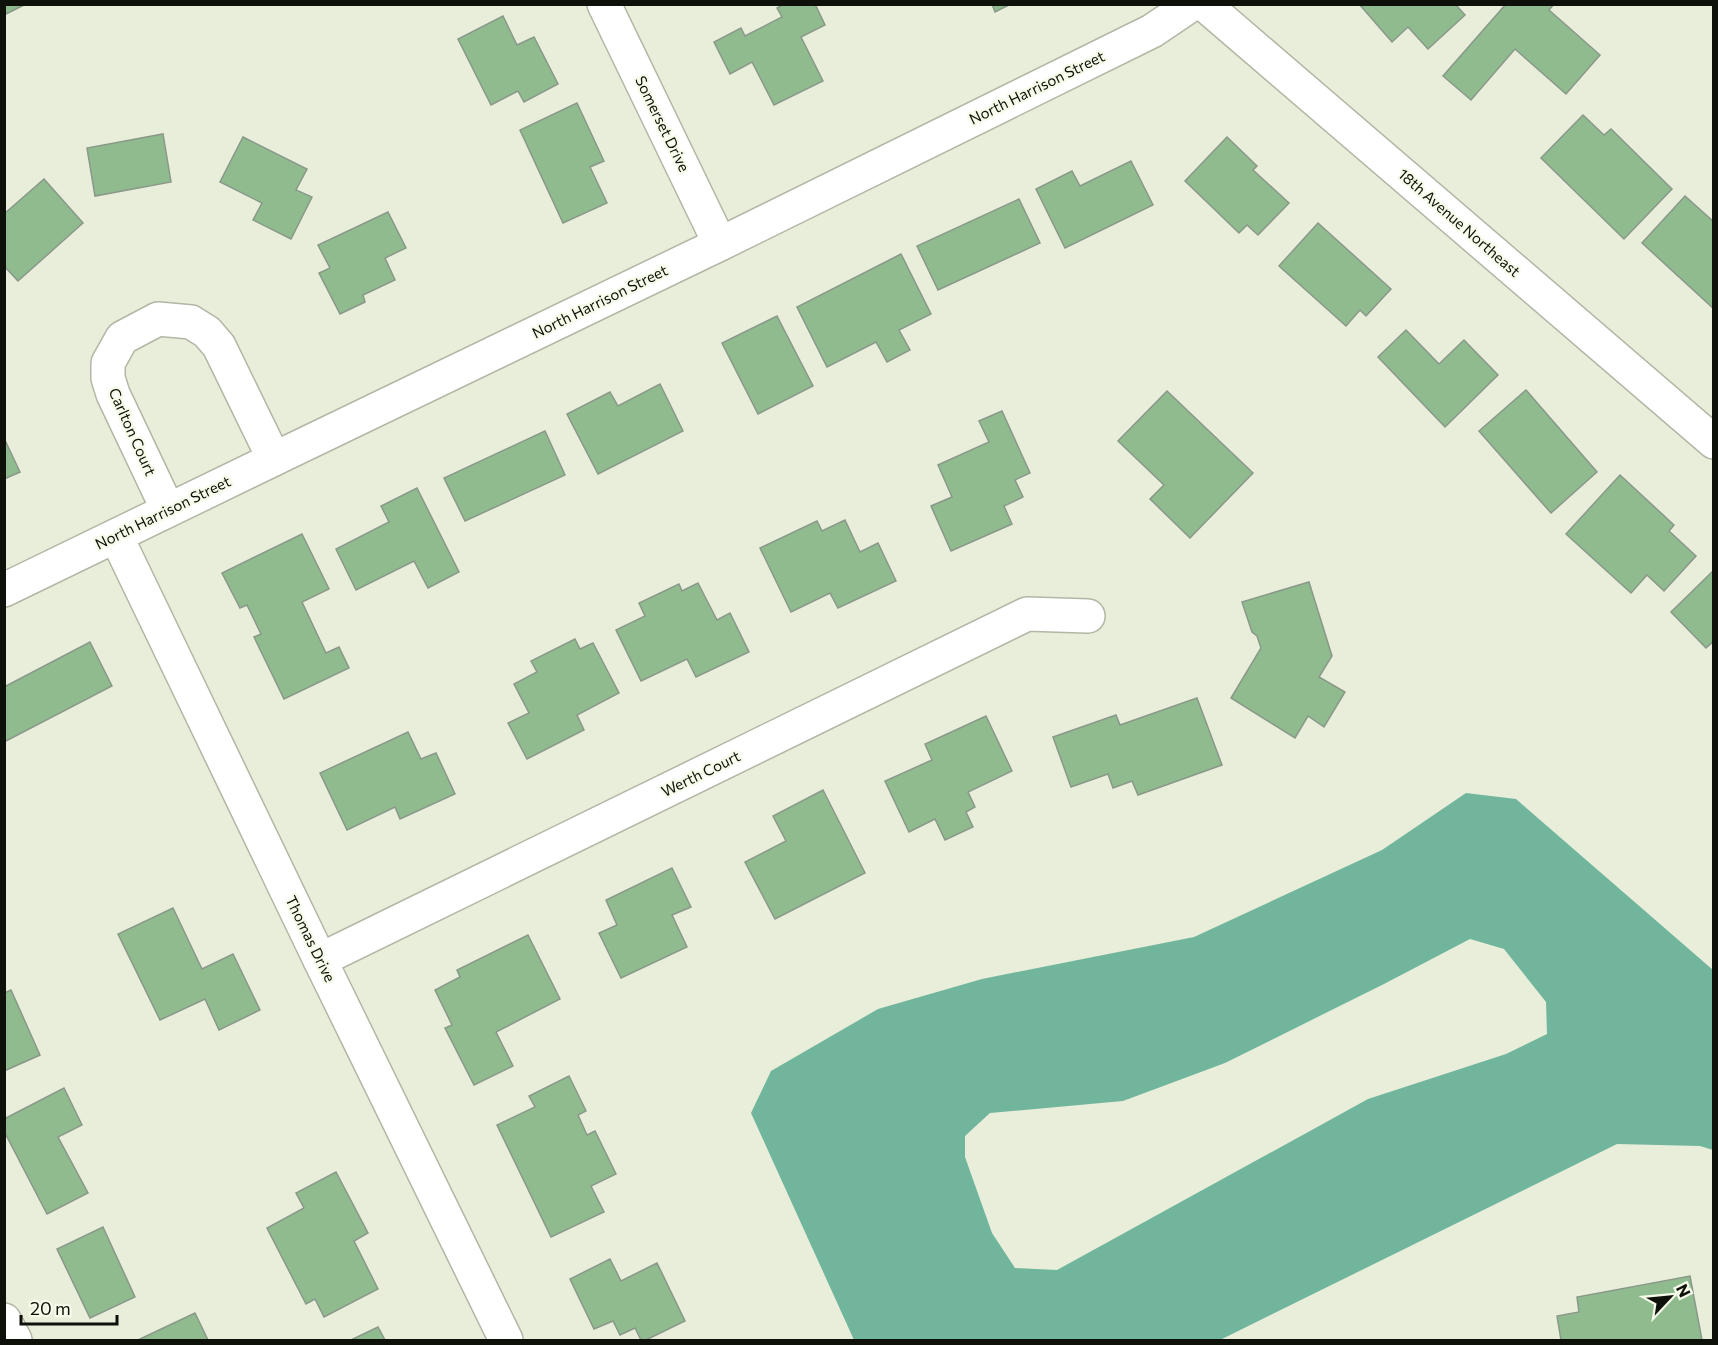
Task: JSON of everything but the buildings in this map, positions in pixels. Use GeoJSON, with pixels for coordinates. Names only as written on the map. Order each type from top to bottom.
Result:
{"type":"FeatureCollection","features":[{"type":"Feature","properties":{"kind":"street","name":"Somerset Drive"},"geometry":{"type":"LineString","coordinates":[[604,4],[720,244]]}},
{"type":"Feature","properties":{"kind":"street","name":"North Harrison Street"},"geometry":{"type":"LineString","coordinates":[[4,591],[720,244],[1152,31],[1192,4]]}},
{"type":"Feature","properties":{"kind":"street","name":"18th Avenue Northeast"},"geometry":{"type":"LineString","coordinates":[[1204,4],[1713,442]]}},
{"type":"Feature","properties":{"kind":"street","name":"Carlton Court"},"geometry":{"type":"LineString","coordinates":[[168,510],[113,394],[108,378],[108,363],[122,338],[158,319],[191,322],[207,332],[219,346],[274,459]]}},
{"type":"Feature","properties":{"kind":"street","name":"Thomas Drive"},"geometry":{"type":"LineString","coordinates":[[116,536],[506,1341]]}},
{"type":"Feature","properties":{"kind":"street","name":"Werth Court"},"geometry":{"type":"LineString","coordinates":[[320,960],[1027,614],[1088,616]]}},
{"type":"Feature","properties":{"kind":"street"},"geometry":{"type":"LineString","coordinates":[[4,1320],[15,1341]]}},
{"type":"Feature","properties":{"kind":"shaded area"},"geometry":{"type":"Polygon","coordinates":[[[1466,793],[1516,799],[1713,970],[1713,1150],[1700,1146],[1617,1144],[1220,1340],[854,1340],[751,1113],[771,1071],[878,1009],[982,979],[1194,937],[1382,850],[1466,793]],[[1470,939],[1225,1063],[1123,1101],[990,1113],[965,1136],[965,1157],[992,1233],[1015,1268],[1057,1270],[1368,1099],[1506,1054],[1547,1034],[1546,1002],[1504,949],[1470,939]]]}}]}
